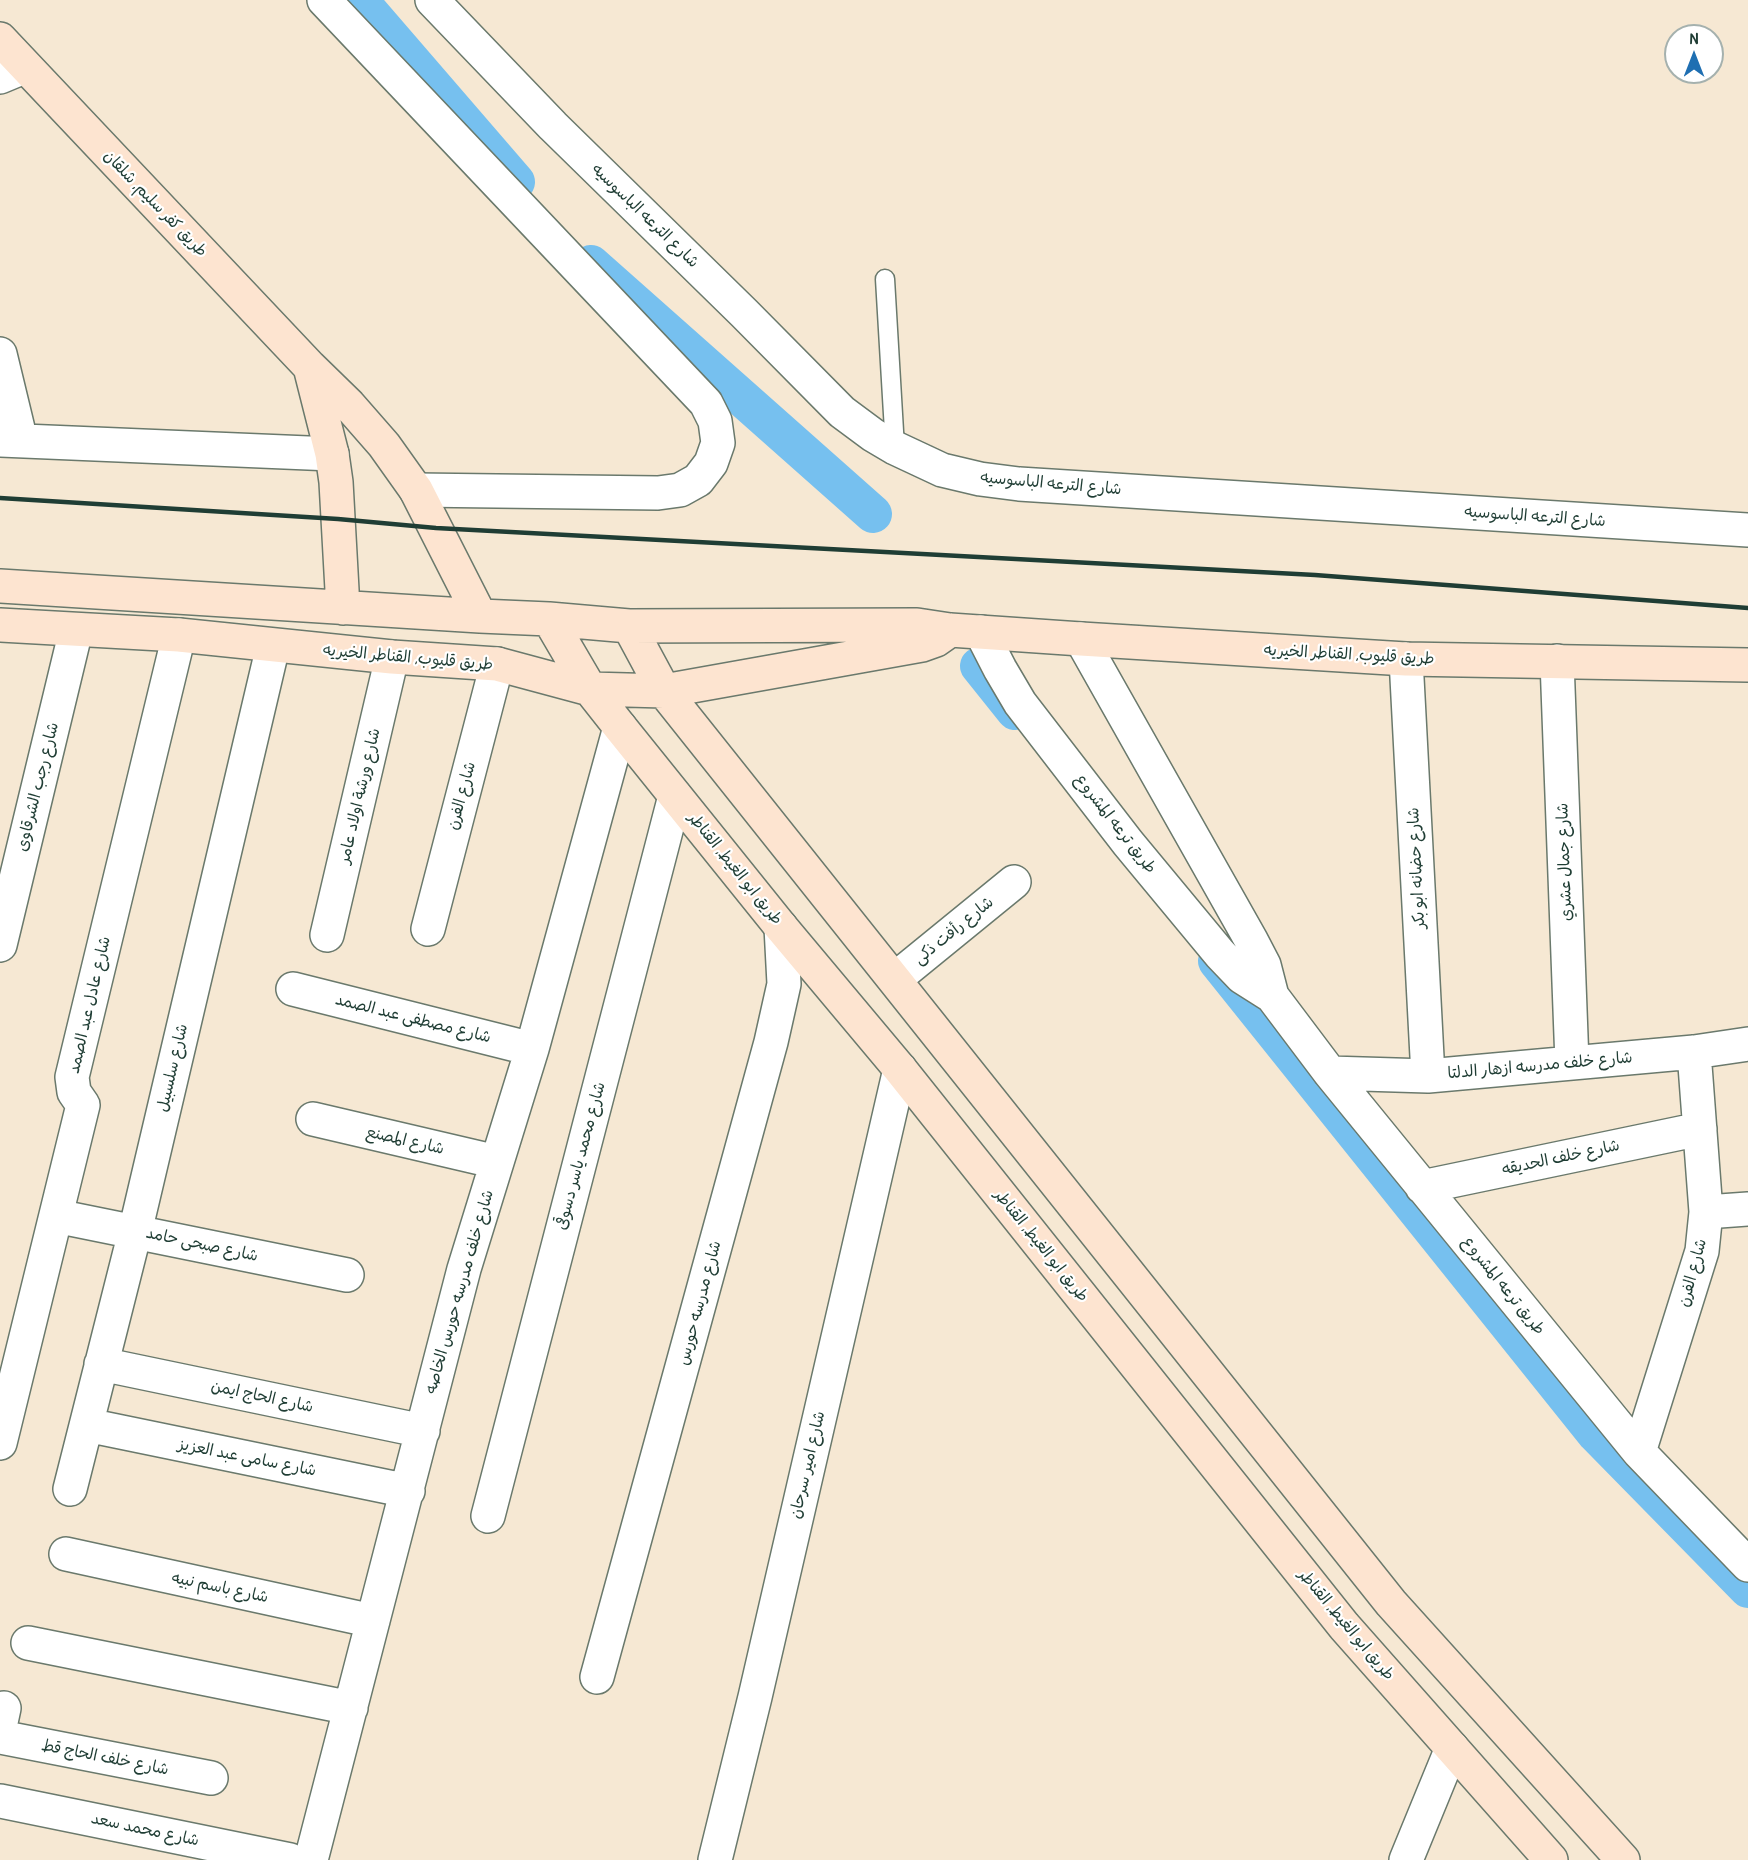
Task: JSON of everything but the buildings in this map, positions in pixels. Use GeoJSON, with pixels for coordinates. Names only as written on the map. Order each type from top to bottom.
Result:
{"type":"FeatureCollection","features":[{"type":"Feature","properties":{"kind":"main road","name":"طريق كفر سليم, شلقان"},"geometry":{"type":"LineString","coordinates":[[0,39],[12,72],[349,405],[377,437],[416,490],[480,616]]}},
{"type":"Feature","properties":{"kind":"main road","name":"طريق كفر سليم, شلقان"},"geometry":{"type":"LineString","coordinates":[[310,367],[332,454],[336,482],[343,608]]}},
{"type":"Feature","properties":{"kind":"main road","name":"طريق قليوب, القناطر الخيريه"},"geometry":{"type":"LineString","coordinates":[[0,586],[549,619],[629,626],[917,625],[966,631],[1081,639],[1406,659],[1748,665]]}},
{"type":"Feature","properties":{"kind":"main road","name":"طريق ابو الغيط, القناطر"},"geometry":{"type":"LineString","coordinates":[[549,619],[590,689],[781,927],[900,1069],[1344,1626],[1551,1860]]}},
{"type":"Feature","properties":{"kind":"main road","name":"طريق قليوب, القناطر الخيريه"},"geometry":{"type":"LineString","coordinates":[[0,625],[178,635],[392,657],[496,664],[590,689],[664,691],[922,645],[966,631]]}},
{"type":"Feature","properties":{"kind":"main road"},"geometry":{"type":"LineString","coordinates":[[629,626],[664,691],[1391,1603],[1623,1860]]}},
{"type":"Feature","properties":{"kind":"street"},"geometry":{"type":"LineString","coordinates":[[324,0],[706,403],[716,421],[717,442],[711,463],[698,480],[680,490],[658,493],[416,490]]}},
{"type":"Feature","properties":{"kind":"street","name":"شارع الترعه الباسوسيه"},"geometry":{"type":"LineString","coordinates":[[432,0],[553,126],[842,412],[895,448],[942,470],[980,479],[1019,484],[1748,530]]}},
{"type":"Feature","properties":{"kind":"street"},"geometry":{"type":"LineString","coordinates":[[0,354],[11,440],[332,454]]}},
{"type":"Feature","properties":{"kind":"street","name":"شارع رجب الشرقاوى"},"geometry":{"type":"LineString","coordinates":[[0,945],[76,630]]}},
{"type":"Feature","properties":{"kind":"street","name":"طريق ترعه المشروع"},"geometry":{"type":"LineString","coordinates":[[966,631],[1000,669],[1020,703],[1128,843],[1220,954],[1242,977],[1272,996],[1330,1074],[1639,1452],[1748,1565]]}},
{"type":"Feature","properties":{"kind":"street","name":"شارع عادل عبد الصمد"},"geometry":{"type":"LineString","coordinates":[[0,1443],[83,1105],[74,1092],[72,1077],[178,635]]}},
{"type":"Feature","properties":{"kind":"street","name":"طريق ترعه المشروع"},"geometry":{"type":"LineString","coordinates":[[1081,639],[1251,940],[1264,965],[1272,996]]}},
{"type":"Feature","properties":{"kind":"street","name":"شارع سلسبيل"},"geometry":{"type":"LineString","coordinates":[[70,1489],[135,1232],[273,646]]}},
{"type":"Feature","properties":{"kind":"street","name":"شارع ورشة اولاد عامر"},"geometry":{"type":"LineString","coordinates":[[327,935],[392,657]]}},
{"type":"Feature","properties":{"kind":"street","name":"شارع حضانه ابو بكر"},"geometry":{"type":"LineString","coordinates":[[1406,659],[1428,1076]]}},
{"type":"Feature","properties":{"kind":"street","name":"شارع جمال عشري"},"geometry":{"type":"LineString","coordinates":[[1557,661],[1572,1063]]}},
{"type":"Feature","properties":{"kind":"street","name":"شارع الفرن"},"geometry":{"type":"LineString","coordinates":[[428,929],[496,664]]}},
{"type":"Feature","properties":{"kind":"street","name":"شارع خلف مدرسه حورس الخاصه"},"geometry":{"type":"LineString","coordinates":[[311,1860],[464,1269],[532,1049],[620,727]]}},
{"type":"Feature","properties":{"kind":"street","name":"شارع محمد ياسر دسوقى"},"geometry":{"type":"LineString","coordinates":[[488,1516],[675,796]]}},
{"type":"Feature","properties":{"kind":"street","name":"شارع رأفت ذكى"},"geometry":{"type":"LineString","coordinates":[[895,980],[1014,882]]}},
{"type":"Feature","properties":{"kind":"street","name":"شارع مدرسه حورس"},"geometry":{"type":"LineString","coordinates":[[597,1677],[771,1042],[784,984],[781,927]]}},
{"type":"Feature","properties":{"kind":"street","name":"شارع مصطفى عبد الصمد"},"geometry":{"type":"LineString","coordinates":[[293,989],[532,1049]]}},
{"type":"Feature","properties":{"kind":"street","name":"شارع خلف مدرسه ازهار الدلتا"},"geometry":{"type":"LineString","coordinates":[[1330,1074],[1428,1076],[1694,1052],[1748,1044]]}},
{"type":"Feature","properties":{"kind":"street","name":"شارع الفرن"},"geometry":{"type":"LineString","coordinates":[[1639,1452],[1702,1251],[1706,1212],[1694,1052]]}},
{"type":"Feature","properties":{"kind":"street","name":"شارع امير سرحان"},"geometry":{"type":"LineString","coordinates":[[715,1860],[755,1697],[900,1069]]}},
{"type":"Feature","properties":{"kind":"street","name":"شارع المصنع"},"geometry":{"type":"LineString","coordinates":[[313,1119],[497,1162]]}},
{"type":"Feature","properties":{"kind":"street","name":"شارع خلف الحديقه"},"geometry":{"type":"LineString","coordinates":[[1422,1187],[1700,1129]]}},
{"type":"Feature","properties":{"kind":"street"},"geometry":{"type":"LineString","coordinates":[[1706,1212],[1748,1209]]}},
{"type":"Feature","properties":{"kind":"street","name":"شارع صبحى حامد"},"geometry":{"type":"LineString","coordinates":[[56,1216],[348,1275]]}},
{"type":"Feature","properties":{"kind":"street","name":"شارع الحاج ايمن"},"geometry":{"type":"LineString","coordinates":[[101,1364],[423,1431]]}},
{"type":"Feature","properties":{"kind":"street","name":"شارع سامى عبد العزيز"},"geometry":{"type":"LineString","coordinates":[[87,1425],[408,1491]]}},
{"type":"Feature","properties":{"kind":"street","name":"شارع باسم نبيه"},"geometry":{"type":"LineString","coordinates":[[66,1554],[373,1621]]}},
{"type":"Feature","properties":{"kind":"street"},"geometry":{"type":"LineString","coordinates":[[28,1643],[351,1708]]}},
{"type":"Feature","properties":{"kind":"street","name":"شارع خلف الحاج قط"},"geometry":{"type":"LineString","coordinates":[[2,1724],[211,1778]]}},
{"type":"Feature","properties":{"kind":"street"},"geometry":{"type":"LineString","coordinates":[[1406,1860],[1452,1748]]}},
{"type":"Feature","properties":{"kind":"street","name":"شارع محمد سعد"},"geometry":{"type":"LineString","coordinates":[[0,1801],[290,1860]]}},
{"type":"Feature","properties":{"kind":"lane"},"geometry":{"type":"LineString","coordinates":[[885,279],[895,448]]}},
{"type":"Feature","properties":{"kind":"waterway"},"geometry":{"type":"LineString","coordinates":[[359,0],[516,182]]}},
{"type":"Feature","properties":{"kind":"waterway"},"geometry":{"type":"LineString","coordinates":[[591,264],[873,514]]}},
{"type":"Feature","properties":{"kind":"waterway"},"geometry":{"type":"LineString","coordinates":[[979,666],[1015,711]]}},
{"type":"Feature","properties":{"kind":"waterway"},"geometry":{"type":"LineString","coordinates":[[1217,961],[1596,1434],[1748,1589]]}},
{"type":"Feature","properties":{"kind":"railway"},"geometry":{"type":"LineString","coordinates":[[0,498],[338,519],[436,528],[1315,575],[1748,608]]}}]}
